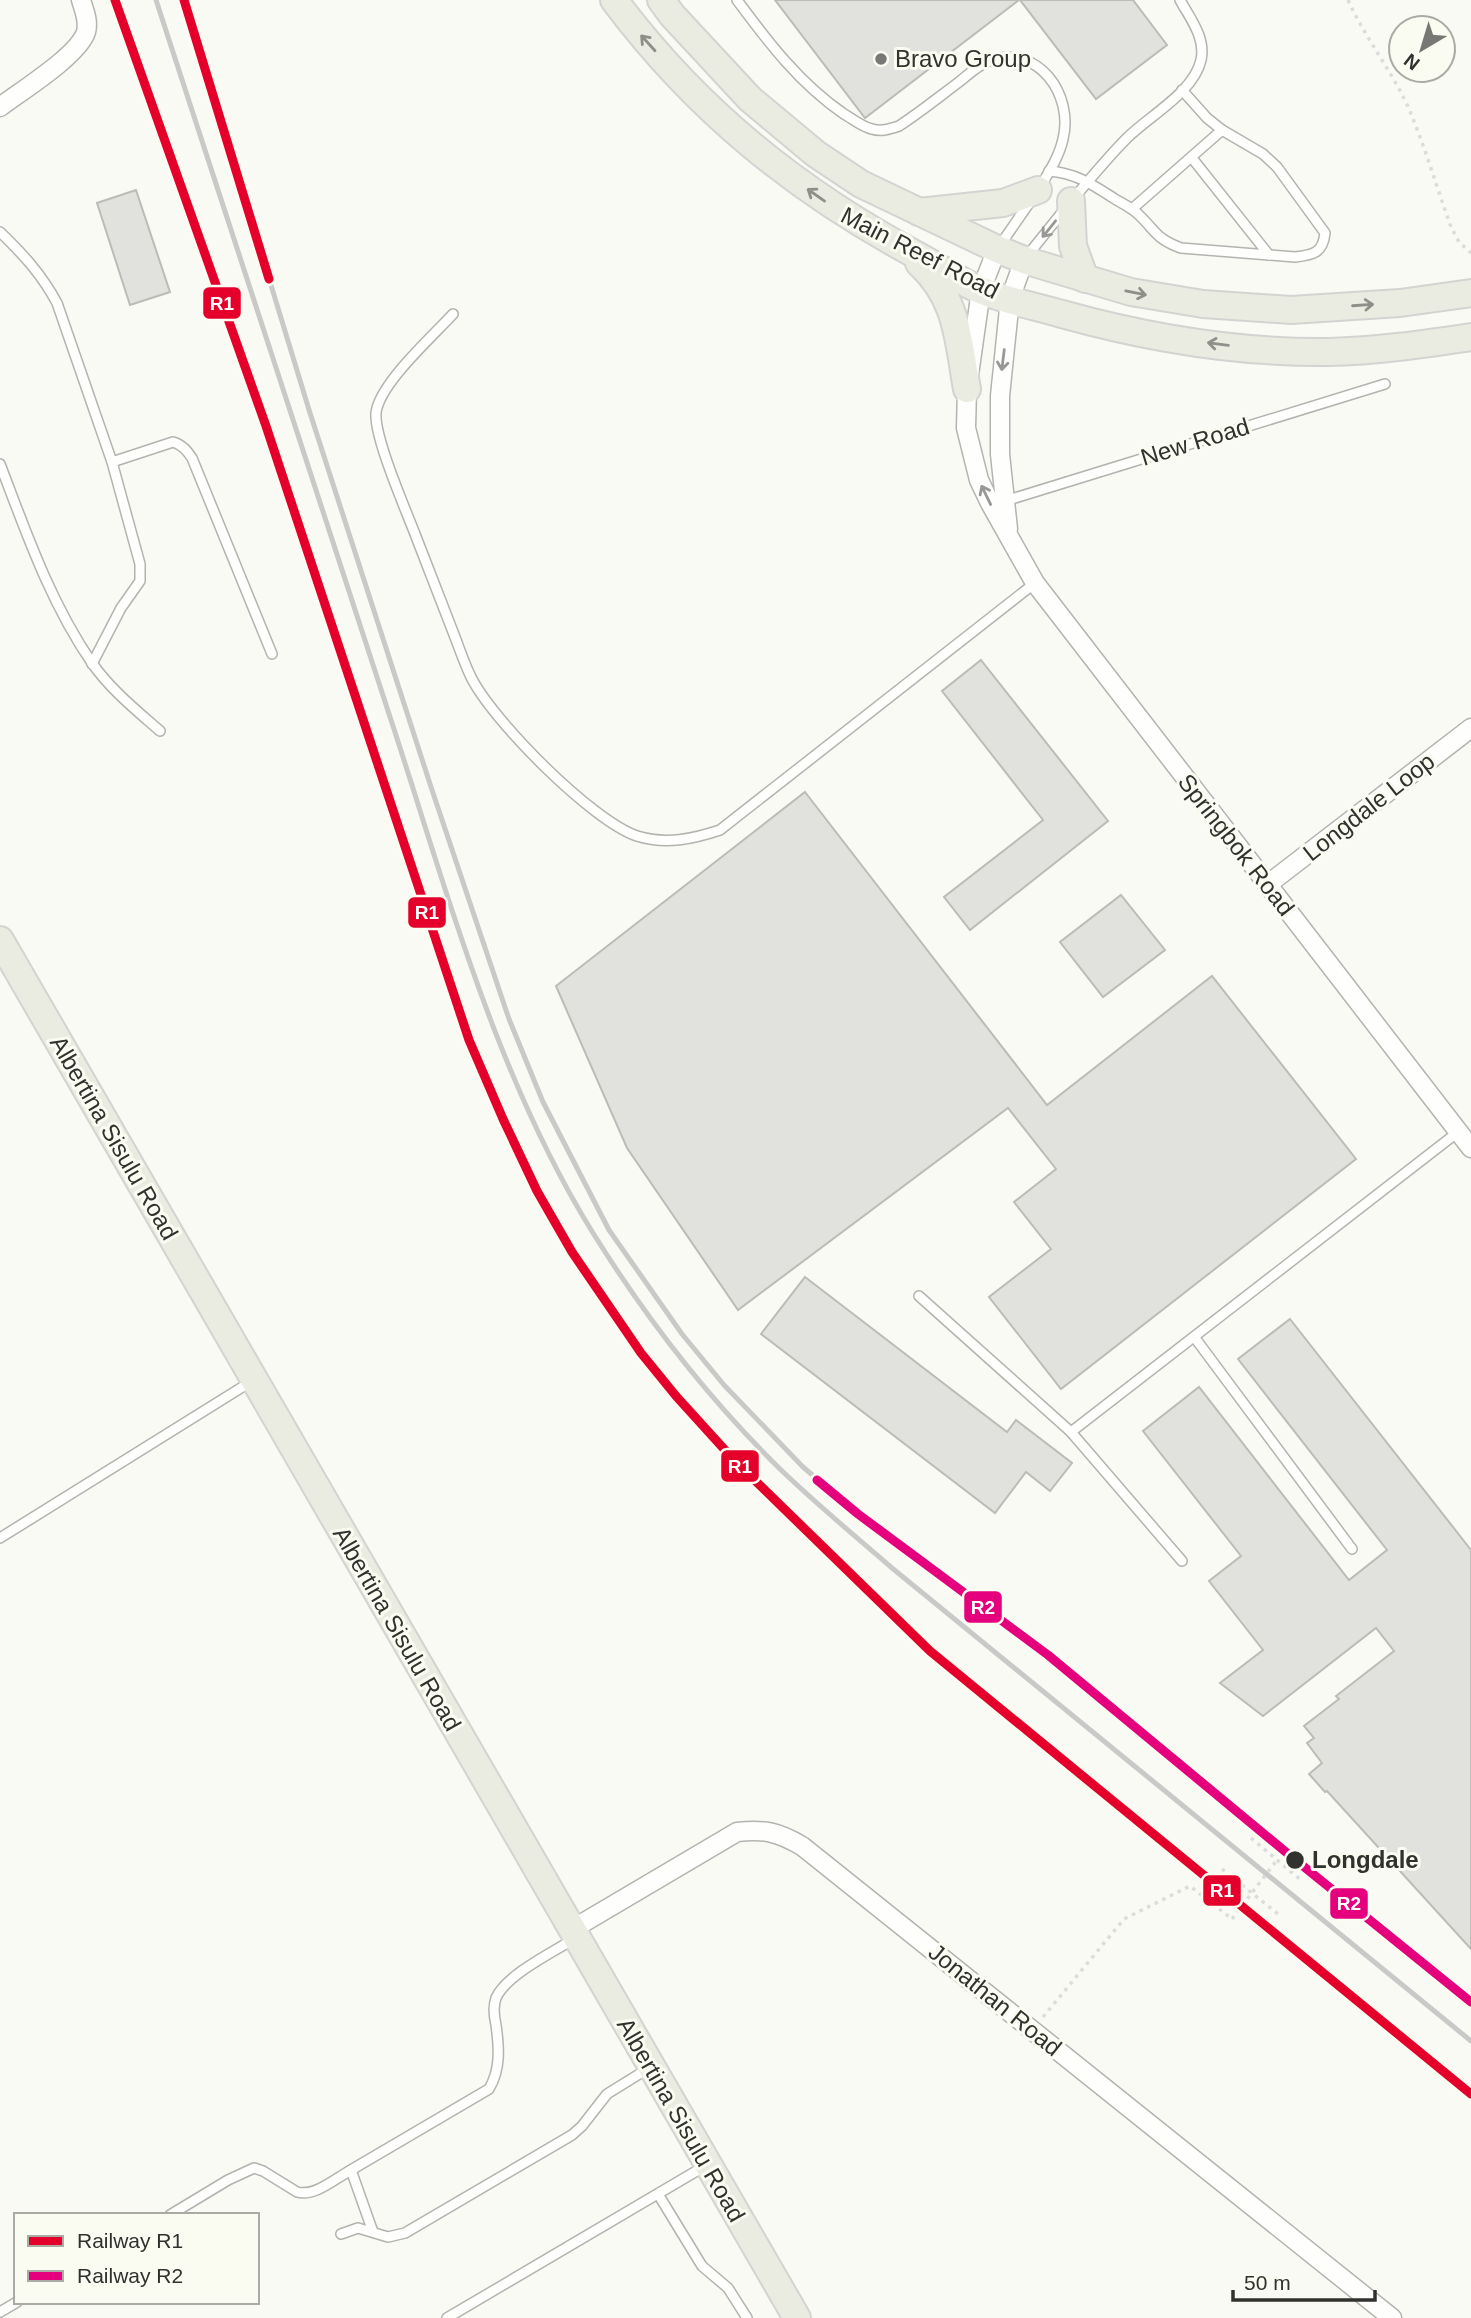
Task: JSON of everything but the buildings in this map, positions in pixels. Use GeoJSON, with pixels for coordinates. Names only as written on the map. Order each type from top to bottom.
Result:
{"type":"FeatureCollection","features":[{"type":"Feature","properties":{"kind":"main road","name":"Main Reef Road"},"geometry":{"type":"LineString","coordinates":[[614,0],[641,36],[691,90],[730,128],[814,195],[901,247],[981,290],[1100,324],[1175,340],[1261,349],[1328,352],[1399,347],[1471,337]]}},
{"type":"Feature","properties":{"kind":"main road","name":"Main Reef Road"},"geometry":{"type":"LineString","coordinates":[[661,0],[750,99],[816,153],[861,184],[1024,260],[1131,292],[1203,304],[1291,310],[1400,303],[1471,293]]}},
{"type":"Feature","properties":{"kind":"main road"},"geometry":{"type":"LineString","coordinates":[[918,212],[1003,203],[1044,181]]}},
{"type":"Feature","properties":{"kind":"main road"},"geometry":{"type":"LineString","coordinates":[[1079,191],[1073,246],[1085,279]]}},
{"type":"Feature","properties":{"kind":"main road"},"geometry":{"type":"LineString","coordinates":[[901,247],[934,277],[944,293],[951,309],[967,388]]}},
{"type":"Feature","properties":{"kind":"main road","name":"Albertina Sisulu Road"},"geometry":{"type":"LineString","coordinates":[[0,940],[797,2318]]}},
{"type":"Feature","properties":{"kind":"street"},"geometry":{"type":"LineString","coordinates":[[0,107],[80,42],[86,31],[84,9]]}},
{"type":"Feature","properties":{"kind":"street","name":"Springbok Road"},"geometry":{"type":"LineString","coordinates":[[997,249],[981,290],[967,388],[966,428],[979,480],[1035,583],[1471,1148]]}},
{"type":"Feature","properties":{"kind":"street","name":"Springbok Road"},"geometry":{"type":"LineString","coordinates":[[1009,536],[1000,454],[1000,396],[1010,299],[1024,260]]}},
{"type":"Feature","properties":{"kind":"street","name":"Longdale Loop"},"geometry":{"type":"LineString","coordinates":[[1268,885],[1471,728]]}},
{"type":"Feature","properties":{"kind":"street","name":"Jonathan Road"},"geometry":{"type":"LineString","coordinates":[[573,1934],[737,1832],[760,1829],[782,1834],[802,1846],[1392,2318]]}},
{"type":"Feature","properties":{"kind":"lane"},"geometry":{"type":"LineString","coordinates":[[737,0],[766,39],[809,86],[847,116],[874,130],[888,130],[899,126],[988,61],[1009,56],[1025,60],[1042,69],[1056,85],[1065,105],[1063,138],[1044,181],[997,249]]}},
{"type":"Feature","properties":{"kind":"lane"},"geometry":{"type":"LineString","coordinates":[[1024,260],[1079,191],[1128,137],[1182,90],[1201,61],[1201,43],[1180,0]]}},
{"type":"Feature","properties":{"kind":"lane"},"geometry":{"type":"LineString","coordinates":[[1079,191],[1132,209],[1157,236],[1181,248],[1295,257],[1311,256],[1319,252],[1324,244],[1325,233],[1277,167],[1263,154],[1207,118],[1182,90]]}},
{"type":"Feature","properties":{"kind":"lane"},"geometry":{"type":"LineString","coordinates":[[1132,209],[1222,130]]}},
{"type":"Feature","properties":{"kind":"lane"},"geometry":{"type":"LineString","coordinates":[[1192,159],[1269,255]]}},
{"type":"Feature","properties":{"kind":"lane"},"geometry":{"type":"LineString","coordinates":[[1044,181],[1074,175],[1079,191]]}},
{"type":"Feature","properties":{"kind":"lane"},"geometry":{"type":"LineString","coordinates":[[0,232],[45,280],[57,303],[111,462],[140,564],[140,582],[121,608],[92,664]]}},
{"type":"Feature","properties":{"kind":"lane"},"geometry":{"type":"LineString","coordinates":[[453,314],[388,385],[379,399],[376,415],[379,434],[401,500],[471,677],[502,722],[550,771],[614,825],[638,836],[667,841],[693,839],[720,830],[1035,583]]}},
{"type":"Feature","properties":{"kind":"lane","name":"New Road"},"geometry":{"type":"LineString","coordinates":[[1005,500],[1385,384]]}},
{"type":"Feature","properties":{"kind":"lane"},"geometry":{"type":"LineString","coordinates":[[111,462],[173,442],[187,451],[272,654]]}},
{"type":"Feature","properties":{"kind":"lane"},"geometry":{"type":"LineString","coordinates":[[0,464],[28,540],[57,604],[92,664],[121,697],[160,731]]}},
{"type":"Feature","properties":{"kind":"lane"},"geometry":{"type":"LineString","coordinates":[[1071,1432],[1458,1132]]}},
{"type":"Feature","properties":{"kind":"lane"},"geometry":{"type":"LineString","coordinates":[[919,1296],[1071,1432],[1182,1561]]}},
{"type":"Feature","properties":{"kind":"lane"},"geometry":{"type":"LineString","coordinates":[[1195,1338],[1352,1549]]}},
{"type":"Feature","properties":{"kind":"lane"},"geometry":{"type":"LineString","coordinates":[[0,1538],[254,1381]]}},
{"type":"Feature","properties":{"kind":"lane"},"geometry":{"type":"LineString","coordinates":[[173,2213],[228,2180],[254,2168],[303,2194],[312,2192],[489,2089],[495,2079],[499,2062],[495,1999],[517,1976],[573,1934]]}},
{"type":"Feature","properties":{"kind":"lane"},"geometry":{"type":"LineString","coordinates":[[341,2234],[358,2228],[388,2237],[405,2233],[559,2144],[582,2126],[607,2094],[650,2067]]}},
{"type":"Feature","properties":{"kind":"lane"},"geometry":{"type":"LineString","coordinates":[[447,2318],[707,2165]]}},
{"type":"Feature","properties":{"kind":"lane"},"geometry":{"type":"LineString","coordinates":[[351,2170],[373,2232]]}},
{"type":"Feature","properties":{"kind":"lane"},"geometry":{"type":"LineString","coordinates":[[657,2194],[702,2266],[728,2288],[747,2318]]}},
{"type":"Feature","properties":{"kind":"path"},"geometry":{"type":"LineString","coordinates":[[1348,0],[1409,109],[1451,227],[1471,253]]}},
{"type":"Feature","properties":{"kind":"path"},"geometry":{"type":"LineString","coordinates":[[1251,1838],[1302,1881]]}},
{"type":"Feature","properties":{"kind":"path"},"geometry":{"type":"LineString","coordinates":[[1032,2030],[1124,1919],[1190,1886],[1232,1919],[1277,1860]]}},
{"type":"Feature","properties":{"kind":"path"},"geometry":{"type":"LineString","coordinates":[[1222,1869],[1278,1914]]}},
{"type":"Feature","properties":{"kind":"railway"},"geometry":{"type":"LineString","coordinates":[[115,0],[266,426],[469,1040],[537,1191],[572,1252],[641,1353],[676,1396],[734,1460],[930,1651],[1471,2094]]}},
{"type":"Feature","properties":{"kind":"railway"},"geometry":{"type":"LineString","coordinates":[[156,0],[477,984],[529,1112],[559,1174],[613,1265],[656,1326],[727,1414],[806,1494],[892,1568],[1471,2041]]}},
{"type":"Feature","properties":{"kind":"railway"},"geometry":{"type":"LineString","coordinates":[[184,0],[310,413],[509,1019],[543,1102],[609,1230],[682,1334],[724,1385],[803,1467],[858,1514],[1048,1655],[1471,2002]]}},
{"type":"Feature","properties":{"kind":"rail line","name":"R1"},"geometry":{"type":"LineString","coordinates":[[115,0],[266,426],[469,1040],[537,1191],[572,1252],[641,1353],[676,1396],[734,1460],[930,1651],[1471,2094]]}},
{"type":"Feature","properties":{"kind":"rail line","name":"R1"},"geometry":{"type":"LineString","coordinates":[[184,0],[269,279]]}},
{"type":"Feature","properties":{"kind":"rail line","name":"R2"},"geometry":{"type":"LineString","coordinates":[[817,1480],[858,1514],[1048,1655],[1471,2002]]}},
{"type":"Feature","properties":{"kind":"place","name":"Bravo Group"},"geometry":{"type":"Point","coordinates":[881,59]}},
{"type":"Feature","properties":{"kind":"place","name":"Longdale"},"geometry":{"type":"Point","coordinates":[1295,1860]}}]}
